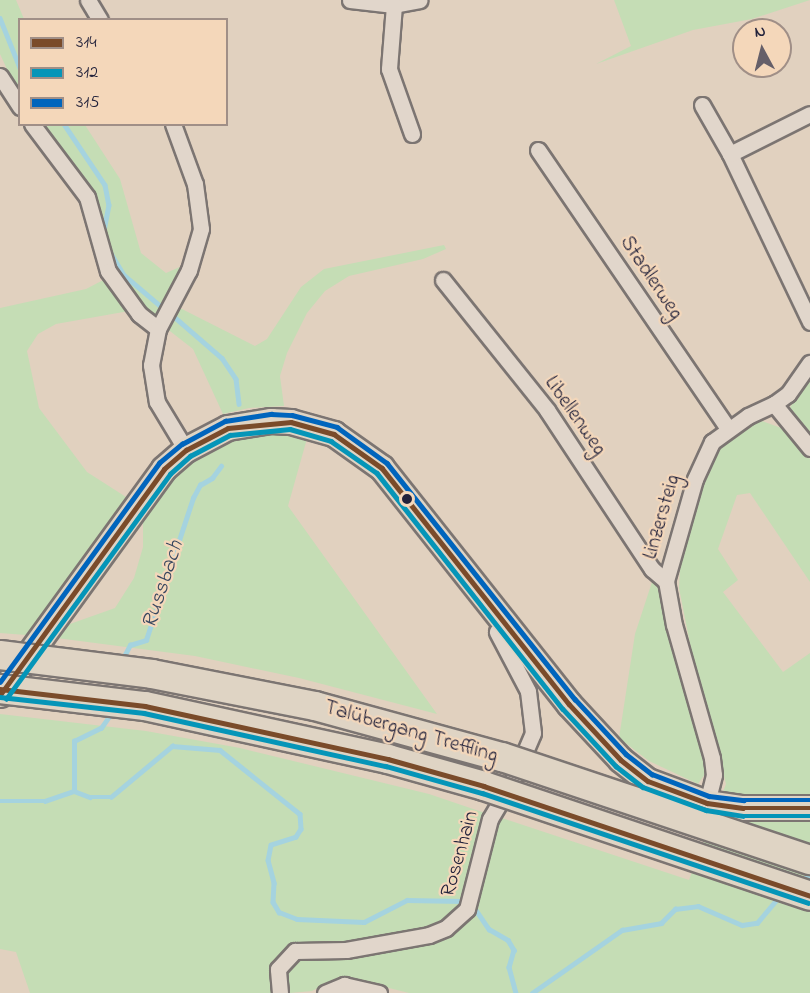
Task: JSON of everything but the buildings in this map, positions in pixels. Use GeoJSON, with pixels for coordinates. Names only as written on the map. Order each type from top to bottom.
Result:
{"type":"FeatureCollection","features":[{"type":"Feature","properties":{"kind":"highway","name":"Talübergang Treffling"},"geometry":{"type":"LineString","coordinates":[[0,655],[152,674],[315,706],[502,757],[810,860]]}},
{"type":"Feature","properties":{"kind":"highway","name":"Talübergang Treffling"},"geometry":{"type":"LineString","coordinates":[[0,689],[156,708],[388,759],[484,786],[810,896]]}},
{"type":"Feature","properties":{"kind":"main road"},"geometry":{"type":"LineString","coordinates":[[0,695],[149,488],[186,450],[217,433],[248,423],[281,422],[315,427],[348,441],[368,455],[604,742],[648,781],[708,803],[742,808],[810,808]]}},
{"type":"Feature","properties":{"kind":"street"},"geometry":{"type":"LineString","coordinates":[[88,0],[99,18]]}},
{"type":"Feature","properties":{"kind":"street"},"geometry":{"type":"LineString","coordinates":[[350,0],[394,5],[420,0]]}},
{"type":"Feature","properties":{"kind":"street"},"geometry":{"type":"LineString","coordinates":[[394,5],[389,69],[412,134]]}},
{"type":"Feature","properties":{"kind":"street"},"geometry":{"type":"LineString","coordinates":[[0,76],[18,104]]}},
{"type":"Feature","properties":{"kind":"street"},"geometry":{"type":"LineString","coordinates":[[702,105],[730,154],[810,322]]}},
{"type":"Feature","properties":{"kind":"street"},"geometry":{"type":"LineString","coordinates":[[730,154],[810,114]]}},
{"type":"Feature","properties":{"kind":"street"},"geometry":{"type":"LineString","coordinates":[[34,126],[87,197],[108,271],[139,314],[160,326]]}},
{"type":"Feature","properties":{"kind":"street"},"geometry":{"type":"LineString","coordinates":[[174,126],[195,184],[201,229],[189,270],[160,326],[151,365],[157,402],[186,450]]}},
{"type":"Feature","properties":{"kind":"street","name":"Stadlerweg"},"geometry":{"type":"LineString","coordinates":[[538,150],[728,429]]}},
{"type":"Feature","properties":{"kind":"street","name":"Libellenweg"},"geometry":{"type":"LineString","coordinates":[[443,280],[547,411],[652,569],[666,581]]}},
{"type":"Feature","properties":{"kind":"street","name":"Linzersteig"},"geometry":{"type":"LineString","coordinates":[[708,803],[714,776],[712,758],[674,625],[666,581],[701,460],[712,442],[728,429],[788,394],[810,363]]}},
{"type":"Feature","properties":{"kind":"street"},"geometry":{"type":"LineString","coordinates":[[774,404],[810,448]]}},
{"type":"Feature","properties":{"kind":"street","name":"Rosenhain"},"geometry":{"type":"LineString","coordinates":[[280,993],[278,969],[295,951],[346,950],[429,935],[446,928],[467,909],[490,819],[527,751],[533,727],[528,691],[497,632]]}},
{"type":"Feature","properties":{"kind":"street"},"geometry":{"type":"LineString","coordinates":[[325,993],[344,985],[380,993]]}},
{"type":"Feature","properties":{"kind":"green space"},"geometry":{"type":"Polygon","coordinates":[[[0,0],[16,0],[24,18],[18,18],[18,93],[0,54],[0,0]]]}},
{"type":"Feature","properties":{"kind":"green space"},"geometry":{"type":"Polygon","coordinates":[[[614,0],[810,0],[755,18],[732,18],[732,23],[693,30],[596,64],[631,46],[614,0]]]}},
{"type":"Feature","properties":{"kind":"green space"},"geometry":{"type":"Polygon","coordinates":[[[40,126],[86,126],[120,179],[141,253],[166,273],[182,266],[156,316],[141,308],[112,268],[91,201],[40,126]]]}},
{"type":"Feature","properties":{"kind":"green space"},"geometry":{"type":"Polygon","coordinates":[[[444,245],[446,249],[423,259],[349,276],[325,291],[307,313],[287,353],[280,376],[284,406],[249,408],[223,414],[193,349],[166,328],[176,306],[255,346],[267,339],[301,287],[324,269],[444,245]]]}},
{"type":"Feature","properties":{"kind":"green space"},"geometry":{"type":"Polygon","coordinates":[[[109,277],[129,311],[56,324],[38,334],[27,351],[39,408],[87,472],[126,497],[26,635],[0,633],[0,308],[86,289],[109,277]]]}},
{"type":"Feature","properties":{"kind":"green space"},"geometry":{"type":"Polygon","coordinates":[[[810,376],[810,438],[789,409],[810,376]]]}},
{"type":"Feature","properties":{"kind":"green space"},"geometry":{"type":"Polygon","coordinates":[[[759,420],[784,429],[810,459],[810,582],[750,493],[737,495],[718,549],[738,580],[723,592],[783,672],[810,653],[810,993],[409,993],[341,976],[312,991],[290,993],[284,986],[287,957],[452,928],[496,816],[689,880],[726,784],[691,649],[679,588],[680,568],[709,465],[721,445],[746,424],[759,420]]]}},
{"type":"Feature","properties":{"kind":"green space"},"geometry":{"type":"Polygon","coordinates":[[[251,431],[308,435],[288,506],[437,714],[299,678],[195,656],[49,637],[70,624],[115,608],[134,578],[143,547],[143,509],[191,458],[221,440],[251,431]]]}},
{"type":"Feature","properties":{"kind":"green space"},"geometry":{"type":"Polygon","coordinates":[[[653,579],[662,592],[703,752],[705,774],[698,784],[649,761],[619,738],[635,634],[653,579]]]}},
{"type":"Feature","properties":{"kind":"green space"},"geometry":{"type":"Polygon","coordinates":[[[0,714],[146,731],[240,748],[429,794],[485,813],[461,907],[446,921],[426,930],[359,941],[301,944],[279,958],[269,971],[275,993],[30,993],[16,952],[0,949],[0,714]]]}},
{"type":"Feature","properties":{"kind":"waterway","name":"Russbach"},"geometry":{"type":"LineString","coordinates":[[0,18],[18,63]]}},
{"type":"Feature","properties":{"kind":"waterway","name":"Russbach"},"geometry":{"type":"LineString","coordinates":[[65,126],[105,185],[109,205],[104,231]]}},
{"type":"Feature","properties":{"kind":"waterway","name":"Russbach"},"geometry":{"type":"LineString","coordinates":[[109,250],[124,275],[164,309]]}},
{"type":"Feature","properties":{"kind":"waterway","name":"Russbach"},"geometry":{"type":"LineString","coordinates":[[171,314],[222,358],[236,379],[239,404]]}},
{"type":"Feature","properties":{"kind":"waterway","name":"Russbach"},"geometry":{"type":"LineString","coordinates":[[122,660],[130,645],[146,640],[193,498],[200,485],[212,478],[221,466]]}},
{"type":"Feature","properties":{"kind":"waterway","name":"Russbach"},"geometry":{"type":"LineString","coordinates":[[74,791],[74,741],[101,728],[112,712]]}},
{"type":"Feature","properties":{"kind":"waterway"},"geometry":{"type":"LineString","coordinates":[[0,801],[45,801],[74,791],[90,797],[111,797],[172,746],[220,750],[300,814],[301,829],[296,837],[271,845],[268,860],[274,883],[273,902],[279,912],[297,919],[364,922],[407,900],[462,901]]}},
{"type":"Feature","properties":{"kind":"waterway"},"geometry":{"type":"LineString","coordinates":[[798,880],[810,877]]}},
{"type":"Feature","properties":{"kind":"waterway"},"geometry":{"type":"LineString","coordinates":[[532,993],[622,930],[661,923],[675,909],[698,906],[742,925],[757,923],[779,897]]}},
{"type":"Feature","properties":{"kind":"waterway"},"geometry":{"type":"LineString","coordinates":[[474,907],[489,929],[508,940],[514,950],[509,967],[516,993]]}},
{"type":"Feature","properties":{"kind":"transit line","name":"315"},"geometry":{"type":"LineString","coordinates":[[0,682],[159,463],[182,444],[225,421],[271,414],[292,415],[337,427],[387,463],[575,699],[626,754],[652,774],[709,796],[744,800],[810,800]]}},
{"type":"Feature","properties":{"kind":"transit line","name":"314"},"geometry":{"type":"LineString","coordinates":[[0,695],[164,469],[186,450],[228,428],[291,422],[334,434],[382,468],[569,704],[621,760],[648,781],[707,803],[743,808],[810,808]]}},
{"type":"Feature","properties":{"kind":"transit line","name":"312"},"geometry":{"type":"LineString","coordinates":[[6,699],[170,474],[190,456],[230,435],[290,429],[331,441],[377,473],[563,709],[616,766],[643,787],[706,810],[743,816],[810,816]]}},
{"type":"Feature","properties":{"kind":"transit line","name":"314"},"geometry":{"type":"LineString","coordinates":[[0,689],[145,706],[388,759],[484,786],[810,896]]}},
{"type":"Feature","properties":{"kind":"transit line","name":"312"},"geometry":{"type":"LineString","coordinates":[[0,697],[144,713],[386,766],[482,793],[808,903]]}}]}
